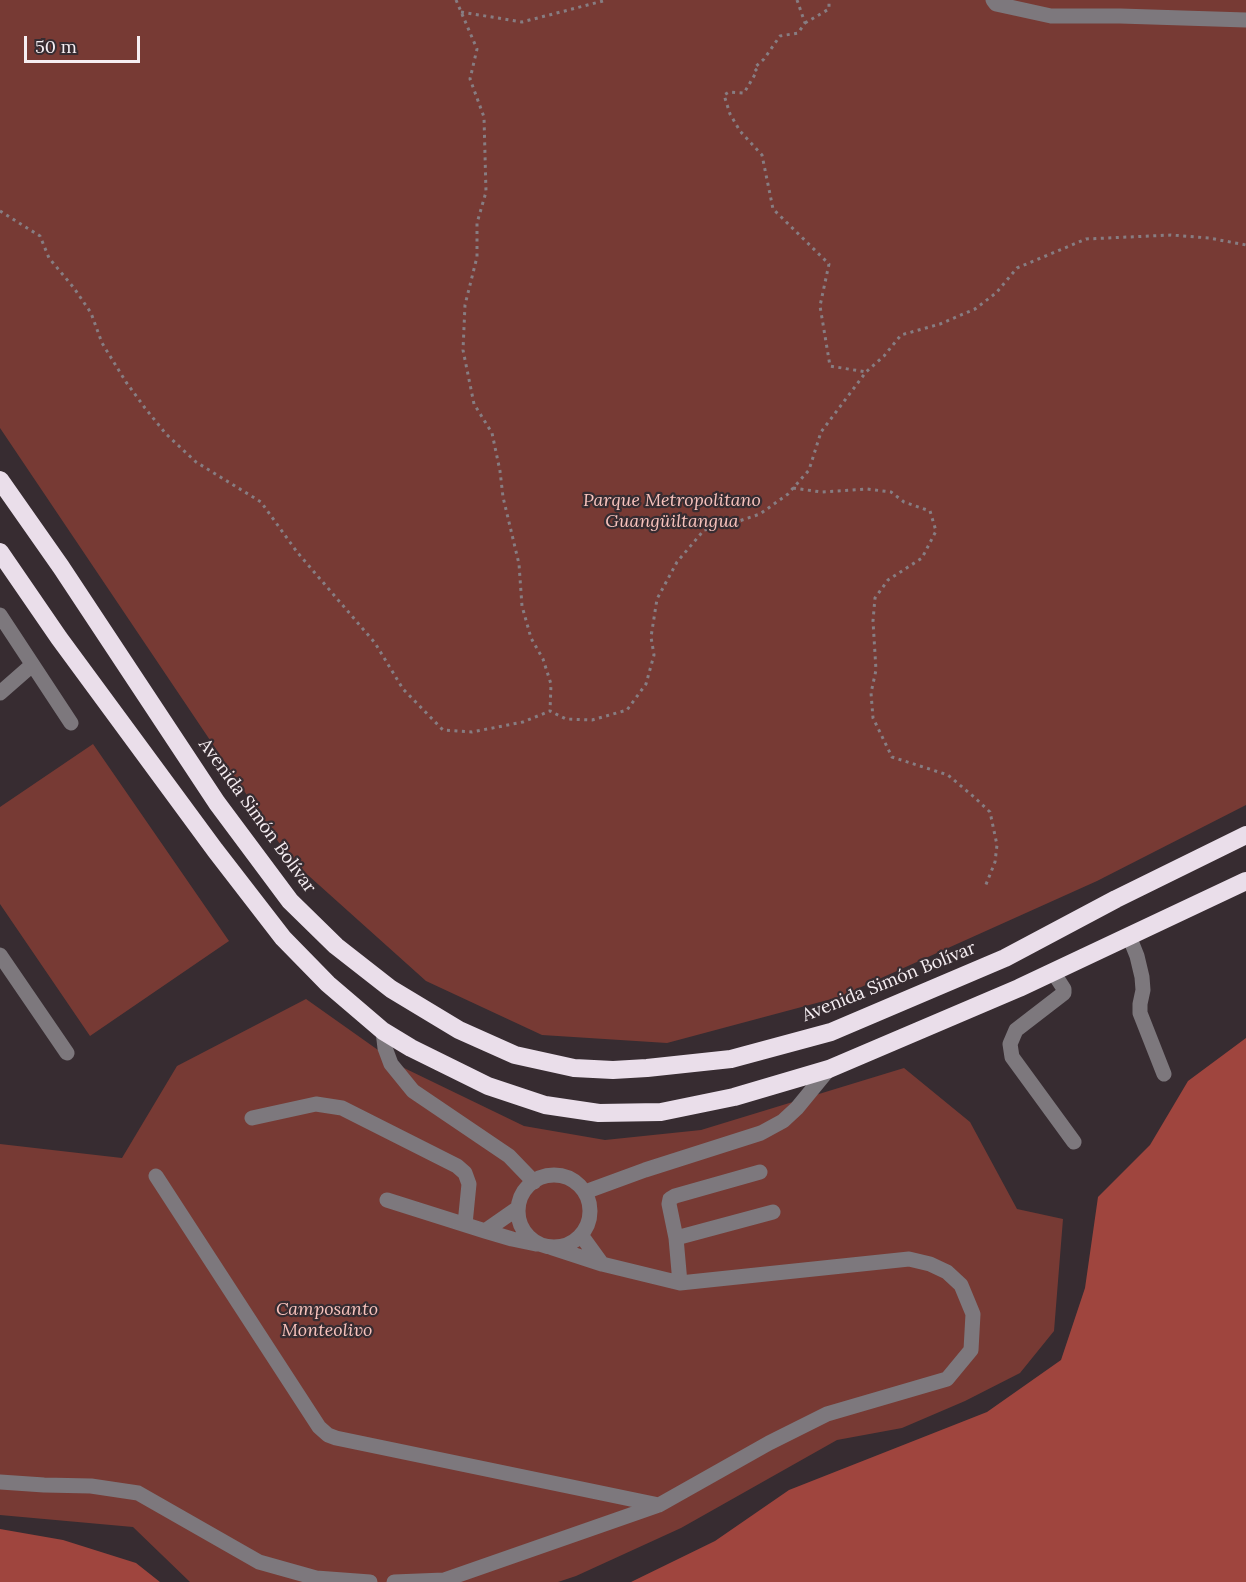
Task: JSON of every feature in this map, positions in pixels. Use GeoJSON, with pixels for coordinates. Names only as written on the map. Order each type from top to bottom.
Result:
{"type":"FeatureCollection","features":[{"type":"Feature","properties":{"kind":"highway","name":"Avenida Simón Bolívar"},"geometry":{"type":"LineString","coordinates":[[0,480],[62,567],[217,803],[290,901],[336,946],[391,989],[459,1030],[515,1055],[573,1068],[613,1070],[647,1068],[731,1059],[831,1032],[1005,958],[1116,899],[1246,835]]}},
{"type":"Feature","properties":{"kind":"highway"},"geometry":{"type":"LineString","coordinates":[[0,552],[66,648],[215,850],[283,938],[328,984],[383,1031],[411,1048],[488,1086],[545,1105],[599,1113],[661,1112],[734,1097],[829,1069],[1019,988],[1246,881]]}},
{"type":"Feature","properties":{"kind":"street"},"geometry":{"type":"LineString","coordinates":[[1116,0],[1120,16]]}},
{"type":"Feature","properties":{"kind":"street"},"geometry":{"type":"LineString","coordinates":[[995,2],[1051,16],[1246,20]]}},
{"type":"Feature","properties":{"kind":"street"},"geometry":{"type":"LineString","coordinates":[[0,615],[71,723]]}},
{"type":"Feature","properties":{"kind":"street"},"geometry":{"type":"LineString","coordinates":[[0,693],[32,665]]}},
{"type":"Feature","properties":{"kind":"street"},"geometry":{"type":"LineString","coordinates":[[1129,936],[1142,977],[1140,1014],[1164,1074]]}},
{"type":"Feature","properties":{"kind":"street"},"geometry":{"type":"LineString","coordinates":[[0,955],[67,1053]]}},
{"type":"Feature","properties":{"kind":"street"},"geometry":{"type":"LineString","coordinates":[[1053,972],[1064,989],[1064,993],[1016,1030],[1010,1044],[1012,1057],[1074,1143]]}},
{"type":"Feature","properties":{"kind":"street"},"geometry":{"type":"LineString","coordinates":[[383,1031],[391,1064],[413,1091],[509,1156],[534,1182]]}},
{"type":"Feature","properties":{"kind":"street"},"geometry":{"type":"LineString","coordinates":[[585,1192],[761,1133],[783,1120],[796,1108],[829,1069]]}},
{"type":"Feature","properties":{"kind":"street"},"geometry":{"type":"LineString","coordinates":[[252,1118],[316,1104],[342,1108],[457,1166],[465,1173],[469,1184],[465,1224]]}},
{"type":"Feature","properties":{"kind":"street"},"geometry":{"type":"LineString","coordinates":[[680,1283],[670,1199],[760,1172]]}},
{"type":"Feature","properties":{"kind":"street"},"geometry":{"type":"LineString","coordinates":[[156,1176],[319,1427],[328,1435],[659,1505]]}},
{"type":"Feature","properties":{"kind":"street"},"geometry":{"type":"LineString","coordinates":[[545,1177],[567,1178],[585,1192],[590,1214],[581,1235],[573,1242],[562,1246],[545,1246],[529,1237],[519,1218],[518,1208],[526,1189],[534,1182],[545,1177]]}},
{"type":"Feature","properties":{"kind":"street"},"geometry":{"type":"LineString","coordinates":[[387,1200],[512,1239],[680,1283],[909,1259],[930,1264],[947,1272],[961,1285],[973,1314],[971,1350],[947,1379],[827,1414],[769,1443],[659,1505],[444,1580],[394,1582]]}},
{"type":"Feature","properties":{"kind":"street"},"geometry":{"type":"LineString","coordinates":[[485,1231],[518,1208]]}},
{"type":"Feature","properties":{"kind":"street"},"geometry":{"type":"LineString","coordinates":[[676,1238],[773,1212]]}},
{"type":"Feature","properties":{"kind":"street"},"geometry":{"type":"LineString","coordinates":[[581,1235],[602,1264]]}},
{"type":"Feature","properties":{"kind":"street"},"geometry":{"type":"LineString","coordinates":[[0,1482],[91,1486],[138,1493],[259,1562],[316,1578],[370,1582]]}},
{"type":"Feature","properties":{"kind":"path"},"geometry":{"type":"LineString","coordinates":[[456,0],[477,49],[470,79],[484,117],[486,192],[477,223],[477,257],[465,305],[462,350],[474,404],[492,433],[503,497],[519,564],[522,606],[531,638],[543,659],[551,684],[550,711]]}},
{"type":"Feature","properties":{"kind":"path"},"geometry":{"type":"LineString","coordinates":[[461,12],[522,22],[607,0]]}},
{"type":"Feature","properties":{"kind":"path"},"geometry":{"type":"LineString","coordinates":[[797,0],[805,23]]}},
{"type":"Feature","properties":{"kind":"path"},"geometry":{"type":"LineString","coordinates":[[829,0],[829,9],[805,23],[798,33],[780,36],[765,59],[754,68],[757,71],[744,93],[729,92],[724,95],[730,114],[740,131],[762,155],[773,209],[829,264],[820,306],[830,366],[866,372]]}},
{"type":"Feature","properties":{"kind":"path"},"geometry":{"type":"LineString","coordinates":[[0,211],[40,236],[49,258],[91,313],[102,343],[126,382],[166,434],[196,462],[261,502],[297,552],[375,643],[403,689],[443,730],[472,732],[523,722],[550,711],[566,719],[592,720],[627,710],[646,684],[654,656],[651,637],[657,599],[677,562],[704,530],[759,514],[788,494],[809,470],[821,432],[866,372],[884,356],[901,335],[940,324],[975,309],[996,293],[1017,268],[1086,239],[1171,235],[1209,238],[1246,245]]}},
{"type":"Feature","properties":{"kind":"path"},"geometry":{"type":"LineString","coordinates":[[793,488],[821,492],[867,489],[891,492],[904,502],[930,511],[936,531],[922,558],[888,580],[874,598],[876,670],[871,693],[873,718],[892,757],[948,775],[990,812],[997,845],[995,862],[985,887]]}},
{"type":"Feature","properties":{"kind":"green space","name":"Parque Metropolitano Guangüiltangua"},"geometry":{"type":"Polygon","coordinates":[[[0,0],[1246,0],[1246,805],[1097,881],[839,997],[667,1043],[542,1035],[426,981],[290,859],[0,428],[0,0]]]}},
{"type":"Feature","properties":{"kind":"green space"},"geometry":{"type":"Polygon","coordinates":[[[93,744],[229,941],[90,1036],[0,904],[0,807],[93,744]]]}},
{"type":"Feature","properties":{"kind":"green space","name":"Camposanto Monteolivo"},"geometry":{"type":"Polygon","coordinates":[[[306,999],[402,1067],[524,1126],[605,1140],[701,1130],[904,1068],[970,1122],[1017,1209],[1063,1219],[1054,1331],[1020,1373],[965,1401],[902,1428],[837,1440],[681,1528],[558,1582],[190,1582],[133,1527],[0,1515],[0,1144],[122,1158],[177,1066],[306,999]]]}},
{"type":"Feature","properties":{"kind":"shaded area"},"geometry":{"type":"Polygon","coordinates":[[[1246,1038],[1246,1582],[631,1582],[715,1541],[789,1490],[987,1412],[1061,1360],[1085,1288],[1098,1197],[1150,1145],[1188,1081],[1246,1038]]]}},
{"type":"Feature","properties":{"kind":"shaded area"},"geometry":{"type":"Polygon","coordinates":[[[0,1529],[63,1540],[136,1563],[160,1582],[0,1582],[0,1529]]]}}]}
